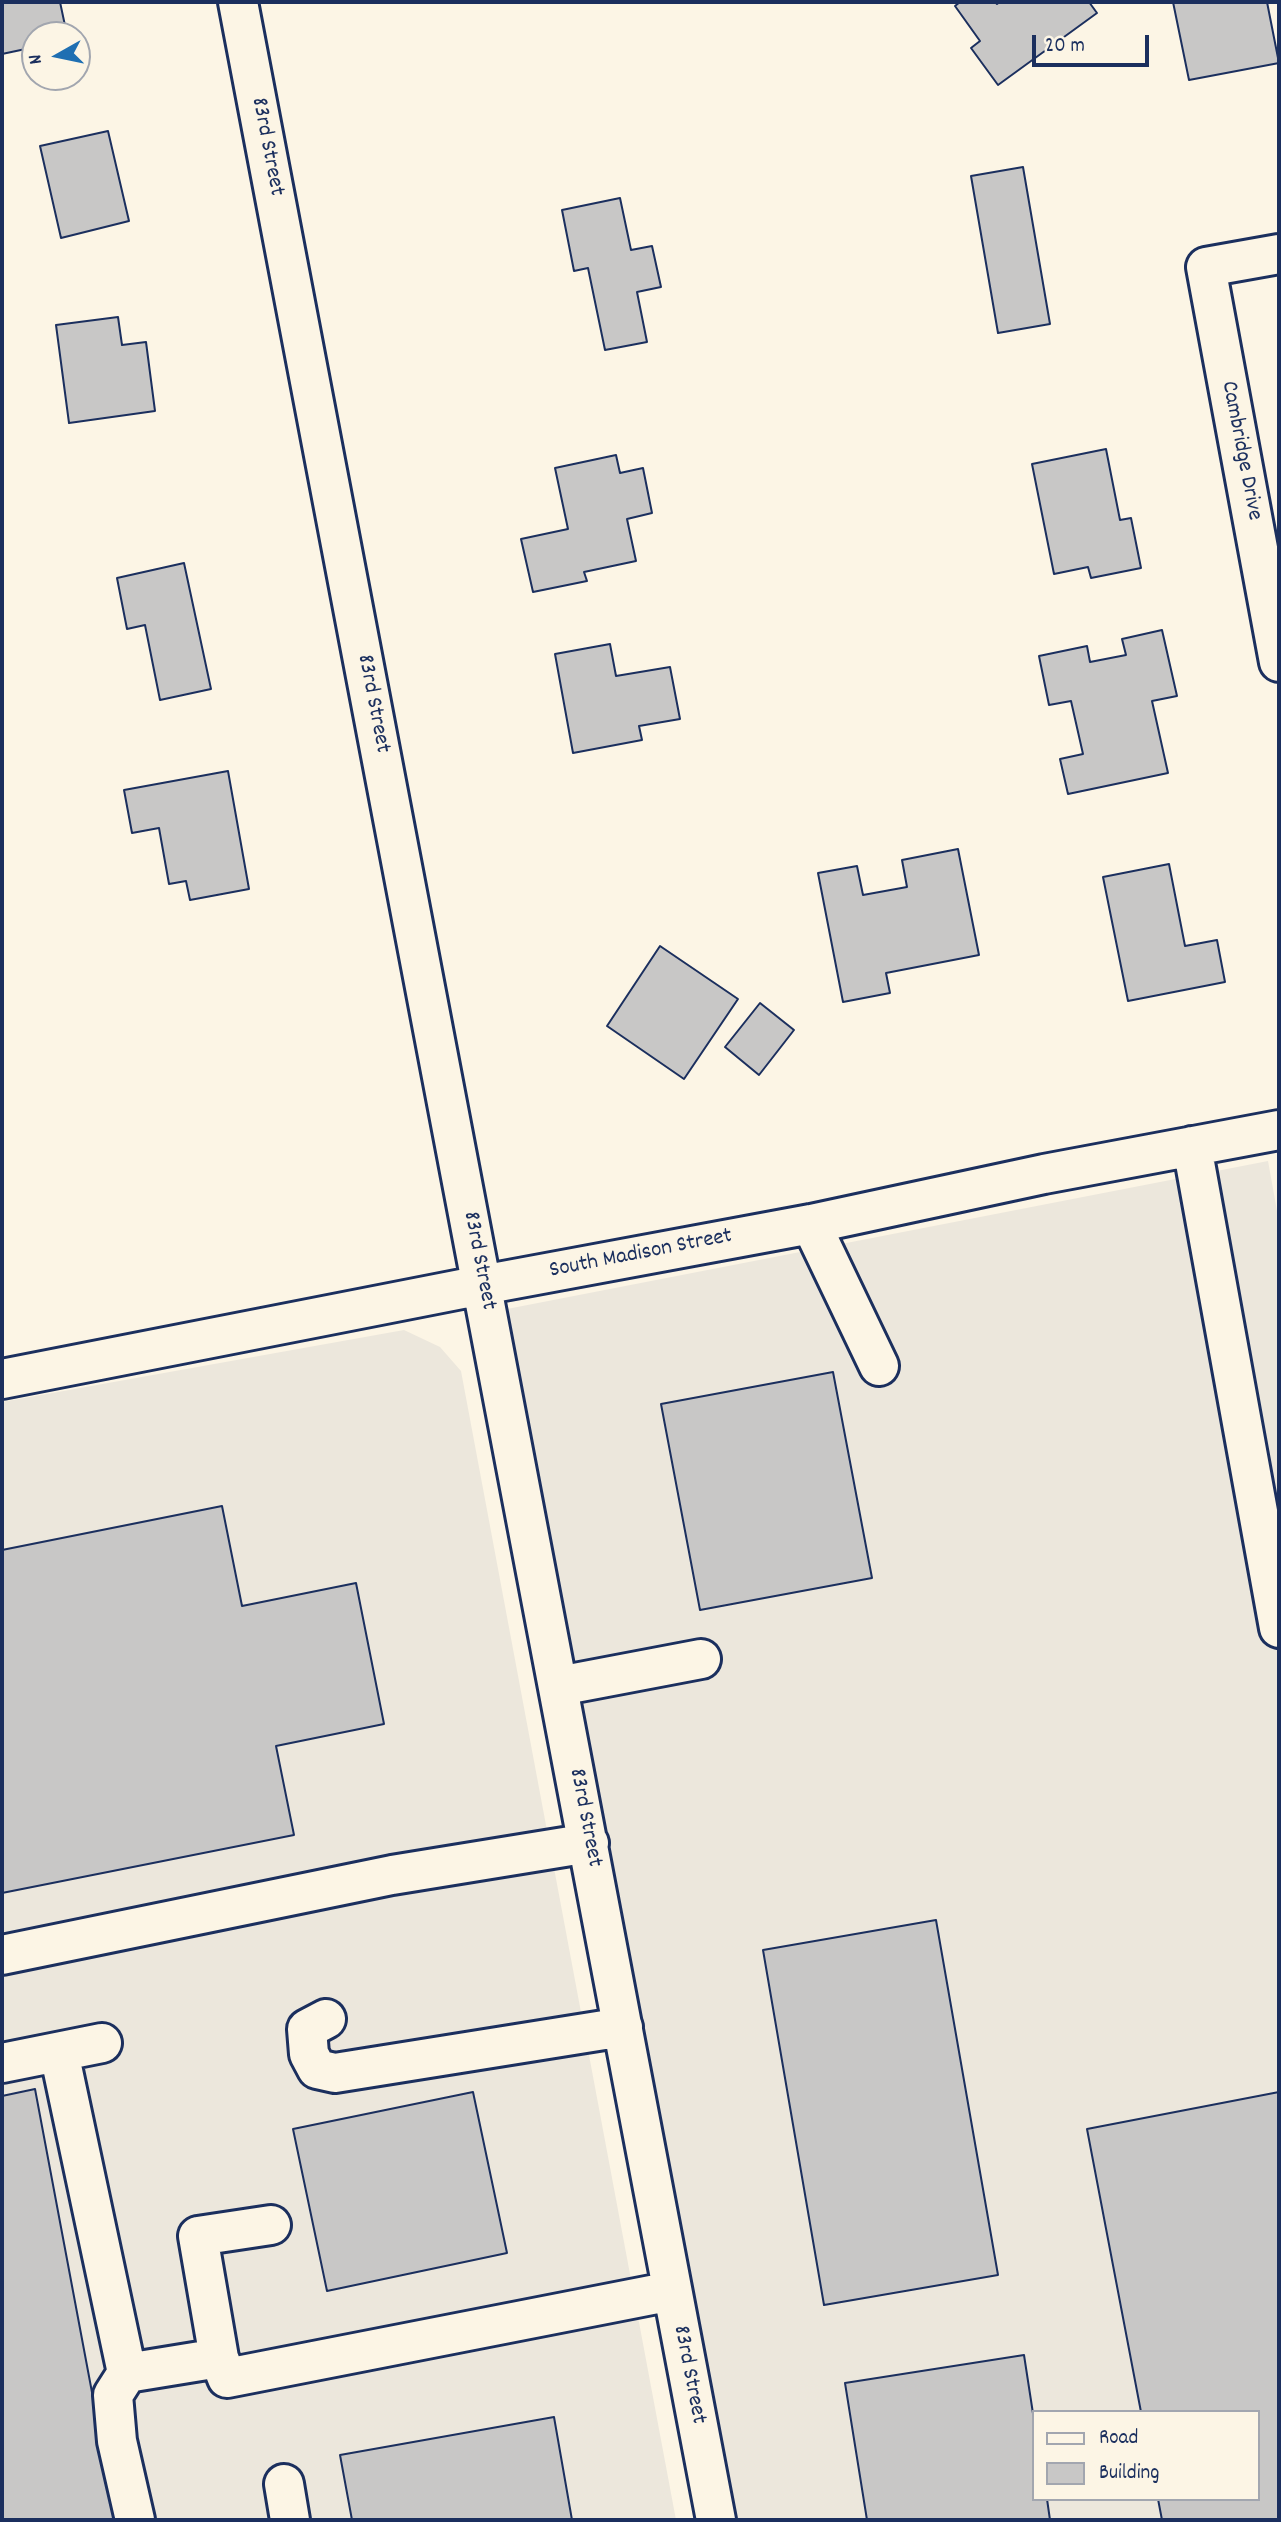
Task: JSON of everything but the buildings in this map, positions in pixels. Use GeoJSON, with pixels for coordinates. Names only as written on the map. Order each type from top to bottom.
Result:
{"type":"FeatureCollection","features":[{"type":"Feature","properties":{"kind":"street","name":"83rd Street"},"geometry":{"type":"LineString","coordinates":[[238,2],[716,2520]]}},
{"type":"Feature","properties":{"kind":"street","name":"Cambridge Drive"},"geometry":{"type":"LineString","coordinates":[[1279,254],[1206,267],[1279,662]]}},
{"type":"Feature","properties":{"kind":"street","name":"South Madison Street"},"geometry":{"type":"LineString","coordinates":[[2,1379],[811,1224],[1044,1174],[1279,1130]]}},
{"type":"Feature","properties":{"kind":"street"},"geometry":{"type":"LineString","coordinates":[[1192,1146],[1279,1628]]}},
{"type":"Feature","properties":{"kind":"street"},"geometry":{"type":"LineString","coordinates":[[811,1224],[879,1366]]}},
{"type":"Feature","properties":{"kind":"street"},"geometry":{"type":"LineString","coordinates":[[559,1686],[701,1660]]}},
{"type":"Feature","properties":{"kind":"street"},"geometry":{"type":"LineString","coordinates":[[2,1955],[392,1875],[589,1843]]}},
{"type":"Feature","properties":{"kind":"street"},"geometry":{"type":"LineString","coordinates":[[326,2019],[307,2029],[309,2054],[317,2069],[335,2073],[623,2026]]}},
{"type":"Feature","properties":{"kind":"street"},"geometry":{"type":"LineString","coordinates":[[2,2063],[102,2043]]}},
{"type":"Feature","properties":{"kind":"street"},"geometry":{"type":"LineString","coordinates":[[58,2052],[127,2373],[113,2395],[117,2441],[135,2520]]}},
{"type":"Feature","properties":{"kind":"street"},"geometry":{"type":"LineString","coordinates":[[271,2225],[198,2236],[219,2358],[227,2378],[672,2291]]}},
{"type":"Feature","properties":{"kind":"street"},"geometry":{"type":"LineString","coordinates":[[127,2373],[219,2358]]}},
{"type":"Feature","properties":{"kind":"shaded area"},"geometry":{"type":"Polygon","coordinates":[[[1268,1161],[1279,1222],[1279,2520],[731,2520],[507,1309],[1268,1161]]]}},
{"type":"Feature","properties":{"kind":"shaded area"},"geometry":{"type":"Polygon","coordinates":[[[404,1330],[440,1347],[461,1371],[676,2520],[2,2520],[2,1402],[404,1330]]]}}]}
